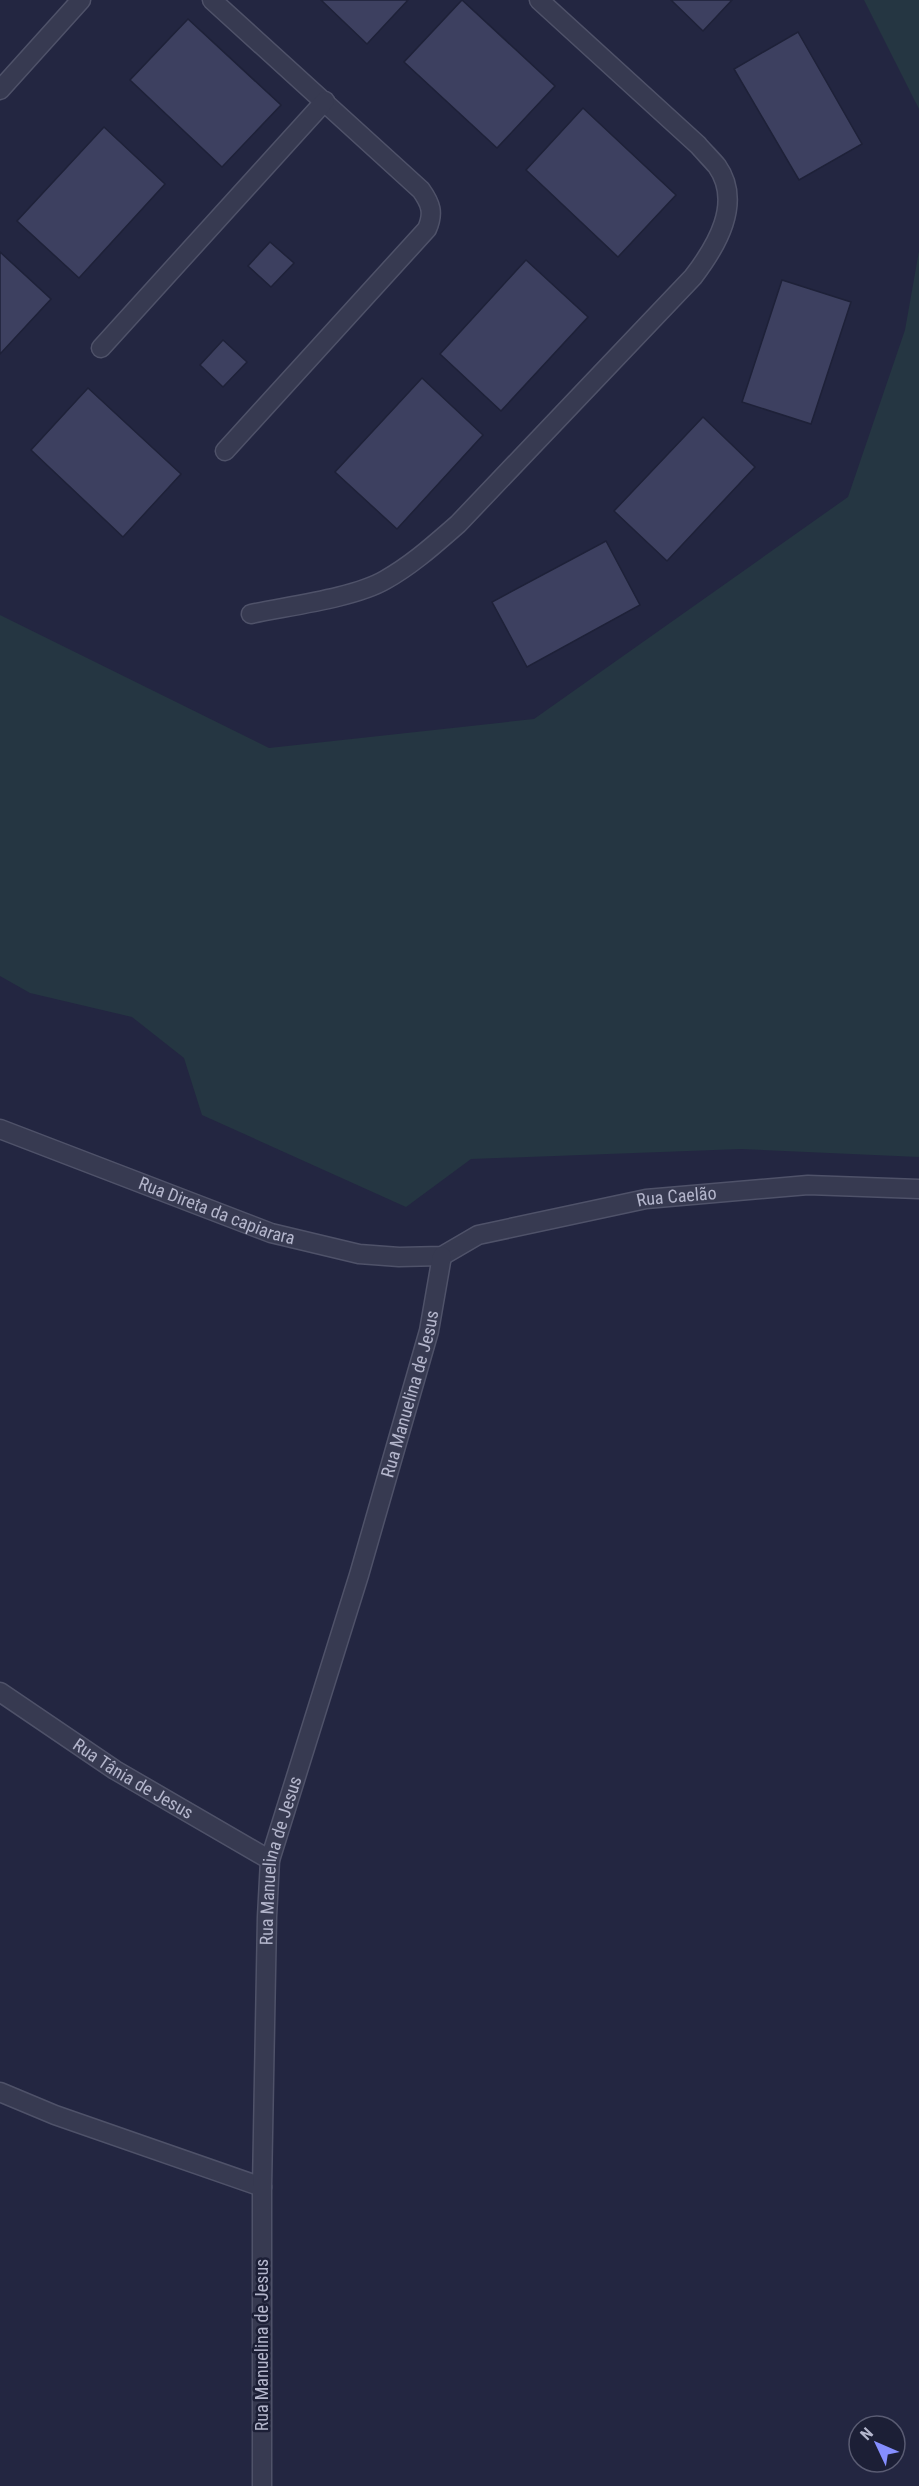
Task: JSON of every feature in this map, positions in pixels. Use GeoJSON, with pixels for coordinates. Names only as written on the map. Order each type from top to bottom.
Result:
{"type":"FeatureCollection","features":[{"type":"Feature","properties":{"kind":"street"},"geometry":{"type":"LineString","coordinates":[[0,90],[81,0]]}},
{"type":"Feature","properties":{"kind":"street"},"geometry":{"type":"LineString","coordinates":[[212,0],[421,190],[430,203],[431,219],[427,229],[225,451]]}},
{"type":"Feature","properties":{"kind":"street"},"geometry":{"type":"LineString","coordinates":[[251,614],[384,582],[415,561],[458,524],[693,277],[708,258],[722,232],[727,212],[728,190],[718,167],[698,145],[539,0]]}},
{"type":"Feature","properties":{"kind":"street"},"geometry":{"type":"LineString","coordinates":[[101,348],[325,101]]}},
{"type":"Feature","properties":{"kind":"street","name":"Rua Direta da capiarara"},"geometry":{"type":"LineString","coordinates":[[0,1129],[271,1233],[359,1254],[399,1257],[442,1256]]}},
{"type":"Feature","properties":{"kind":"street","name":"Rua Caelão"},"geometry":{"type":"LineString","coordinates":[[442,1256],[478,1235],[646,1199],[808,1185],[919,1189]]}},
{"type":"Feature","properties":{"kind":"street","name":"Rua Manuelina de Jesus"},"geometry":{"type":"LineString","coordinates":[[262,2486],[262,2187],[270,1860],[359,1575],[420,1365],[429,1331],[442,1256]]}},
{"type":"Feature","properties":{"kind":"street","name":"Rua Tânia de Jesus"},"geometry":{"type":"LineString","coordinates":[[1,1695],[116,1770],[270,1860]]}},
{"type":"Feature","properties":{"kind":"street"},"geometry":{"type":"LineString","coordinates":[[0,2092],[55,2115],[262,2187]]}},
{"type":"Feature","properties":{"kind":"shaded area"},"geometry":{"type":"Polygon","coordinates":[[[864,0],[919,0],[919,109],[864,0]]]}},
{"type":"Feature","properties":{"kind":"shaded area"},"geometry":{"type":"Polygon","coordinates":[[[919,251],[919,1157],[741,1149],[471,1159],[406,1207],[202,1115],[184,1058],[132,1017],[30,993],[0,976],[0,615],[269,748],[534,719],[848,497],[905,330],[919,251]]]}},
{"type":"Feature","properties":{"kind":"building"},"geometry":{"type":"Polygon","coordinates":[[[321,0],[408,0],[367,44],[321,0]]]}},
{"type":"Feature","properties":{"kind":"building"},"geometry":{"type":"Polygon","coordinates":[[[462,0],[555,86],[497,148],[404,62],[462,0]]]}},
{"type":"Feature","properties":{"kind":"building"},"geometry":{"type":"Polygon","coordinates":[[[671,0],[732,0],[703,31],[671,0]]]}},
{"type":"Feature","properties":{"kind":"building"},"geometry":{"type":"Polygon","coordinates":[[[188,19],[281,105],[222,167],[130,80],[188,19]]]}},
{"type":"Feature","properties":{"kind":"building"},"geometry":{"type":"Polygon","coordinates":[[[798,32],[862,144],[799,180],[734,69],[798,32]]]}},
{"type":"Feature","properties":{"kind":"building"},"geometry":{"type":"Polygon","coordinates":[[[583,108],[676,195],[618,257],[526,170],[583,108]]]}},
{"type":"Feature","properties":{"kind":"building"},"geometry":{"type":"Polygon","coordinates":[[[104,127],[165,184],[79,278],[17,221],[104,127]]]}},
{"type":"Feature","properties":{"kind":"building"},"geometry":{"type":"Polygon","coordinates":[[[270,242],[294,263],[271,287],[248,266],[270,242]]]}},
{"type":"Feature","properties":{"kind":"building"},"geometry":{"type":"Polygon","coordinates":[[[0,252],[51,299],[0,354],[0,252]]]}},
{"type":"Feature","properties":{"kind":"building"},"geometry":{"type":"Polygon","coordinates":[[[526,260],[588,317],[501,411],[440,354],[526,260]]]}},
{"type":"Feature","properties":{"kind":"building"},"geometry":{"type":"Polygon","coordinates":[[[782,280],[851,302],[811,424],[742,402],[782,280]]]}},
{"type":"Feature","properties":{"kind":"building"},"geometry":{"type":"Polygon","coordinates":[[[223,340],[247,362],[223,387],[200,365],[223,340]]]}},
{"type":"Feature","properties":{"kind":"building"},"geometry":{"type":"Polygon","coordinates":[[[422,378],[483,435],[397,529],[335,472],[422,378]]]}},
{"type":"Feature","properties":{"kind":"building"},"geometry":{"type":"Polygon","coordinates":[[[88,388],[181,474],[123,537],[31,450],[88,388]]]}},
{"type":"Feature","properties":{"kind":"building"},"geometry":{"type":"Polygon","coordinates":[[[703,417],[755,467],[667,561],[614,511],[703,417]]]}},
{"type":"Feature","properties":{"kind":"building"},"geometry":{"type":"Polygon","coordinates":[[[606,541],[640,605],[527,667],[492,602],[606,541]]]}}]}
